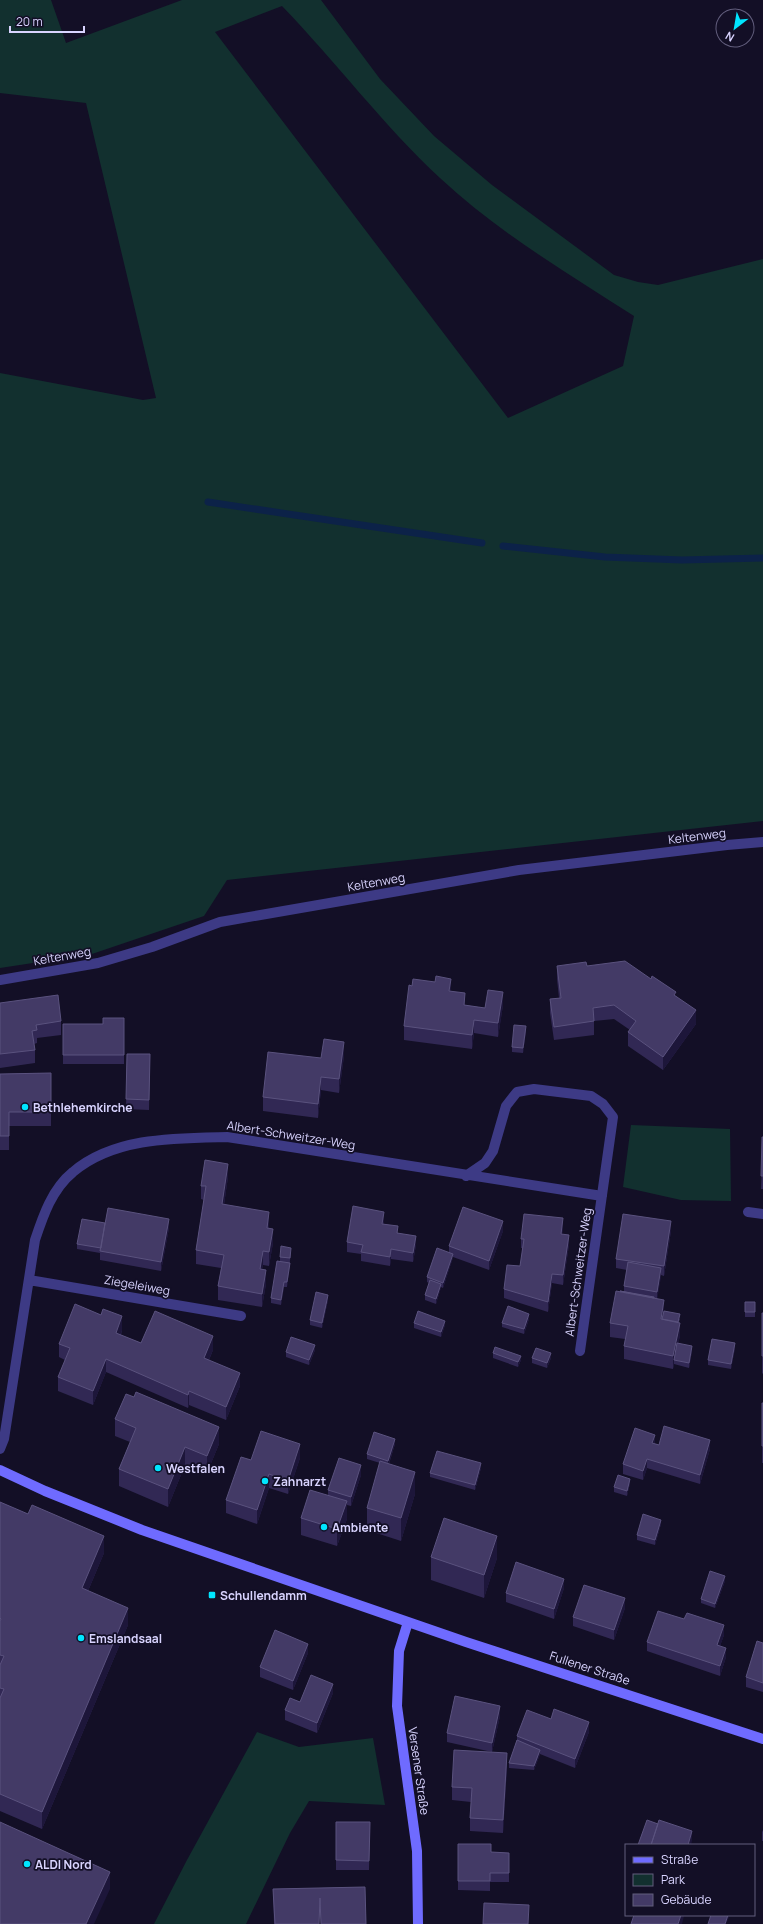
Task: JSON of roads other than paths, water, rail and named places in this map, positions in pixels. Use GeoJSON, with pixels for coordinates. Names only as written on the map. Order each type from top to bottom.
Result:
{"type":"FeatureCollection","features":[{"type":"Feature","properties":{"kind":"main road"},"geometry":{"type":"LineString","coordinates":[[0,1470],[45,1491],[142,1530],[408,1622]]}},
{"type":"Feature","properties":{"kind":"main road","name":"Fullener Straße"},"geometry":{"type":"LineString","coordinates":[[408,1622],[763,1739]]}},
{"type":"Feature","properties":{"kind":"main road","name":"Versener Straße"},"geometry":{"type":"LineString","coordinates":[[408,1622],[399,1651],[397,1706],[417,1851],[418,1924]]}},
{"type":"Feature","properties":{"kind":"street","name":"Keltenweg"},"geometry":{"type":"LineString","coordinates":[[0,980],[98,963],[152,947],[220,922],[519,870],[726,845],[763,842]]}},
{"type":"Feature","properties":{"kind":"street","name":"Albert-Schweitzer-Weg"},"geometry":{"type":"LineString","coordinates":[[466,1176],[485,1163],[493,1151],[506,1106],[517,1092],[534,1089],[591,1096],[604,1104],[613,1117],[580,1351]]}},
{"type":"Feature","properties":{"kind":"street","name":"Albert-Schweitzer-Weg"},"geometry":{"type":"LineString","coordinates":[[0,1449],[4,1439],[35,1240],[44,1213],[55,1194],[72,1172],[96,1156],[119,1147],[179,1138],[227,1138],[602,1196]]}},
{"type":"Feature","properties":{"kind":"street"},"geometry":{"type":"LineString","coordinates":[[748,1212],[763,1214]]}},
{"type":"Feature","properties":{"kind":"street","name":"Ziegeleiweg"},"geometry":{"type":"LineString","coordinates":[[29,1280],[241,1316]]}},
{"type":"Feature","properties":{"kind":"waterway"},"geometry":{"type":"LineString","coordinates":[[208,502],[482,543]]}},
{"type":"Feature","properties":{"kind":"waterway"},"geometry":{"type":"LineString","coordinates":[[503,546],[605,557],[682,560],[763,558]]}},
{"type":"Feature","properties":{"kind":"place","name":"Bethlehemkirche"},"geometry":{"type":"Point","coordinates":[25,1107]}},
{"type":"Feature","properties":{"kind":"place","name":"Westfalen"},"geometry":{"type":"Point","coordinates":[158,1468]}},
{"type":"Feature","properties":{"kind":"place","name":"Zahnarzt"},"geometry":{"type":"Point","coordinates":[265,1481]}},
{"type":"Feature","properties":{"kind":"place","name":"Ambiente"},"geometry":{"type":"Point","coordinates":[324,1527]}},
{"type":"Feature","properties":{"kind":"place","name":"Schullendamm"},"geometry":{"type":"Point","coordinates":[212,1595]}},
{"type":"Feature","properties":{"kind":"place","name":"Emslandsaal"},"geometry":{"type":"Point","coordinates":[81,1638]}},
{"type":"Feature","properties":{"kind":"place","name":"ALDI Nord"},"geometry":{"type":"Point","coordinates":[27,1864]}}]}
